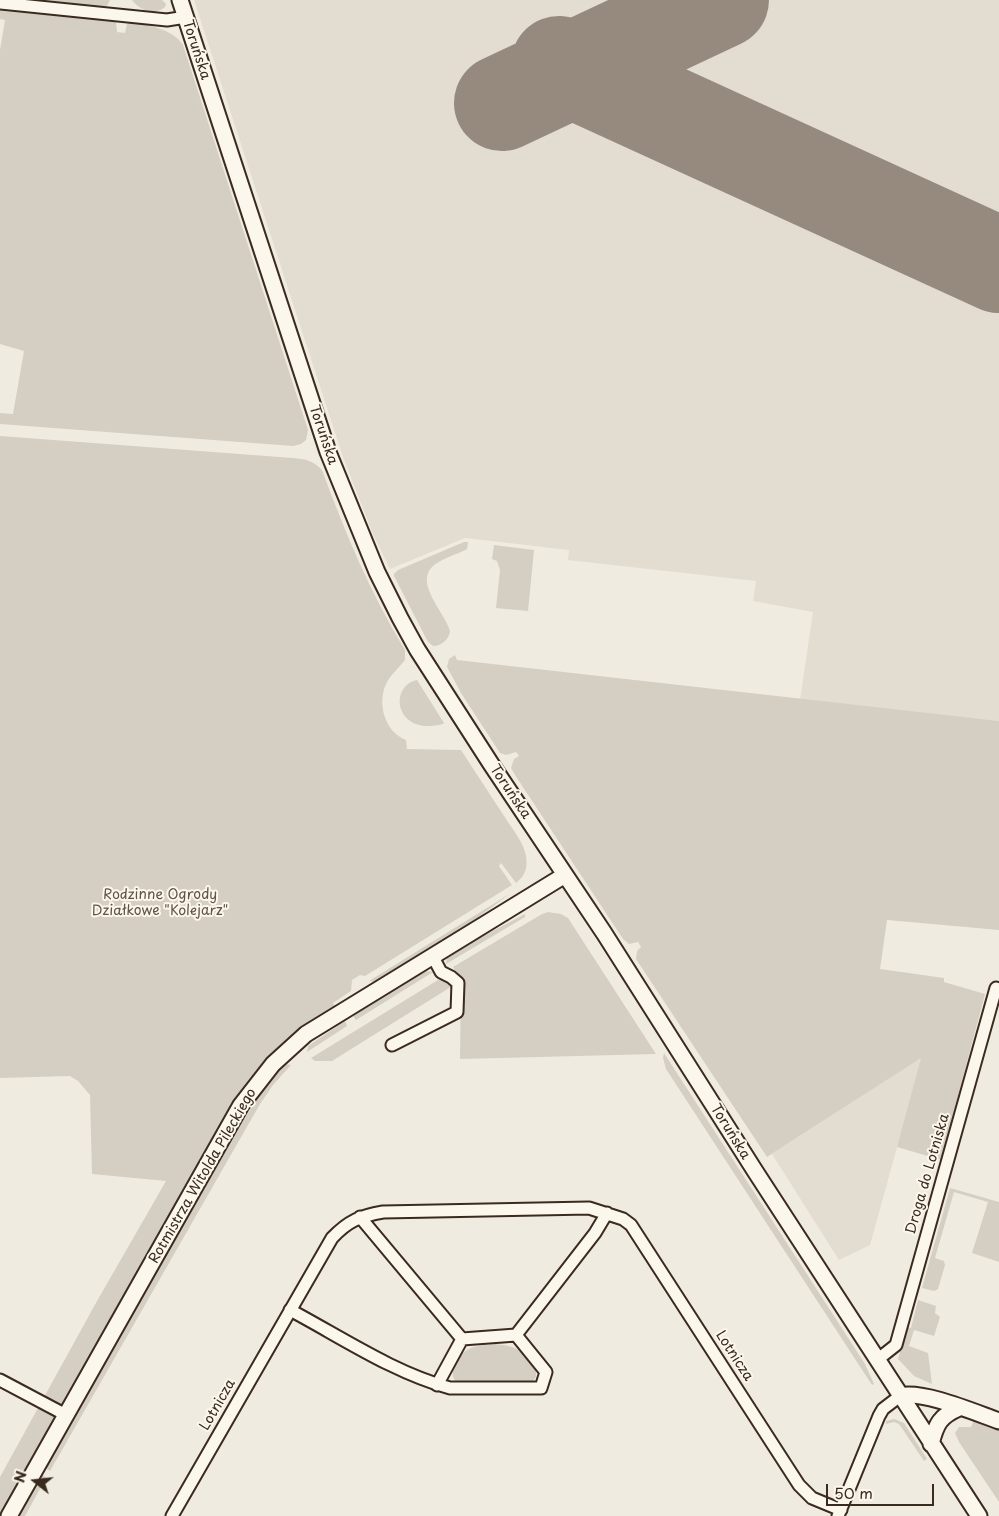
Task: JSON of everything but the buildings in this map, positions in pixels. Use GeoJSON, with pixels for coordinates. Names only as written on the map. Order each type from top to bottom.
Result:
{"type":"FeatureCollection","features":[{"type":"Feature","properties":{"kind":"main road","name":"Toruńska"},"geometry":{"type":"LineString","coordinates":[[180,0],[328,452],[377,572],[422,656],[491,764],[604,933],[750,1163],[979,1516]]}},
{"type":"Feature","properties":{"kind":"main road","name":"Rotmistrza Witolda Pileckiego"},"geometry":{"type":"LineString","coordinates":[[9,1516],[242,1105],[273,1064],[306,1034],[565,875]]}},
{"type":"Feature","properties":{"kind":"main road"},"geometry":{"type":"LineString","coordinates":[[900,1396],[909,1394],[928,1397],[999,1421]]}},
{"type":"Feature","properties":{"kind":"main road"},"geometry":{"type":"LineString","coordinates":[[931,1444],[942,1417],[959,1408]]}},
{"type":"Feature","properties":{"kind":"street"},"geometry":{"type":"LineString","coordinates":[[0,3],[167,20],[186,17]]}},
{"type":"Feature","properties":{"kind":"street"},"geometry":{"type":"LineString","coordinates":[[392,1045],[457,1012],[458,983],[451,976],[441,972],[433,957]]}},
{"type":"Feature","properties":{"kind":"street","name":"Droga do Lotniska"},"geometry":{"type":"LineString","coordinates":[[877,1360],[896,1345],[998,988]]}},
{"type":"Feature","properties":{"kind":"street","name":"Lotnicza"},"geometry":{"type":"LineString","coordinates":[[172,1516],[332,1238],[345,1225],[360,1217],[383,1212],[590,1208],[623,1219],[631,1225],[799,1485],[812,1498],[840,1513]]}},
{"type":"Feature","properties":{"kind":"street"},"geometry":{"type":"LineString","coordinates":[[462,1340],[516,1335],[595,1234],[607,1213]]}},
{"type":"Feature","properties":{"kind":"street"},"geometry":{"type":"LineString","coordinates":[[360,1217],[462,1340]]}},
{"type":"Feature","properties":{"kind":"street"},"geometry":{"type":"LineString","coordinates":[[290,1310],[411,1376],[450,1388],[541,1388],[546,1372],[516,1335]]}},
{"type":"Feature","properties":{"kind":"street"},"geometry":{"type":"LineString","coordinates":[[437,1385],[462,1340]]}},
{"type":"Feature","properties":{"kind":"street"},"geometry":{"type":"LineString","coordinates":[[0,1380],[66,1415]]}},
{"type":"Feature","properties":{"kind":"street"},"geometry":{"type":"LineString","coordinates":[[840,1513],[879,1416],[883,1409],[900,1396]]}},
{"type":"Feature","properties":{"kind":"shaded area"},"geometry":{"type":"Polygon","coordinates":[[[194,0],[999,0],[999,721],[800,700],[813,612],[753,601],[756,581],[568,560],[569,550],[465,538],[390,569],[373,534],[343,457],[194,0]]]}},
{"type":"Feature","properties":{"kind":"shaded area"},"geometry":{"type":"Polygon","coordinates":[[[922,1057],[870,1245],[839,1260],[772,1154],[922,1057]]]}},
{"type":"Feature","properties":{"kind":"green space"},"geometry":{"type":"Polygon","coordinates":[[[22,0],[110,0],[107,6],[102,7],[22,0]]]}},
{"type":"Feature","properties":{"kind":"green space"},"geometry":{"type":"Polygon","coordinates":[[[132,0],[162,0],[166,4],[161,10],[147,11],[139,7],[132,0]]]}},
{"type":"Feature","properties":{"kind":"green space"},"geometry":{"type":"Polygon","coordinates":[[[0,8],[116,21],[117,32],[125,33],[127,24],[132,22],[167,32],[183,45],[308,430],[306,440],[301,444],[293,446],[0,424],[0,413],[13,414],[24,351],[0,344],[0,50],[5,20],[0,19],[0,8]]]}},
{"type":"Feature","properties":{"kind":"green space","name":"Rodzinne Ogrody Działkowe \"Kolejarz\""},"geometry":{"type":"Polygon","coordinates":[[[0,436],[293,458],[316,464],[322,470],[349,539],[380,607],[405,650],[405,660],[390,678],[383,692],[383,708],[388,724],[393,731],[406,740],[407,749],[461,750],[521,841],[527,864],[524,875],[516,883],[501,863],[499,866],[512,885],[365,976],[360,975],[352,980],[351,991],[333,1003],[335,1007],[284,1042],[257,1070],[235,1101],[0,1515],[0,1477],[166,1181],[92,1174],[90,1095],[78,1081],[70,1076],[0,1078],[0,436]]]}},
{"type":"Feature","properties":{"kind":"green space"},"geometry":{"type":"Polygon","coordinates":[[[468,542],[467,549],[439,562],[432,567],[428,574],[429,590],[450,631],[444,641],[439,645],[433,646],[428,642],[394,574],[398,570],[468,542]]]}},
{"type":"Feature","properties":{"kind":"green space"},"geometry":{"type":"Polygon","coordinates":[[[494,545],[534,550],[528,611],[496,608],[500,570],[497,561],[492,559],[494,545]]]}},
{"type":"Feature","properties":{"kind":"green space"},"geometry":{"type":"Polygon","coordinates":[[[455,655],[457,660],[999,721],[999,930],[887,920],[880,969],[944,978],[944,982],[985,994],[941,1160],[897,1147],[921,1058],[767,1157],[636,959],[637,951],[641,947],[638,942],[629,944],[623,939],[515,775],[511,768],[514,759],[519,756],[516,752],[506,755],[500,753],[461,693],[447,667],[449,659],[455,655]]]}},
{"type":"Feature","properties":{"kind":"green space"},"geometry":{"type":"Polygon","coordinates":[[[417,680],[443,724],[427,726],[415,723],[406,717],[401,709],[402,691],[408,684],[417,680]]]}},
{"type":"Feature","properties":{"kind":"green space"},"geometry":{"type":"Polygon","coordinates":[[[511,893],[465,927],[380,980],[375,982],[369,981],[511,893]]]}},
{"type":"Feature","properties":{"kind":"green space"},"geometry":{"type":"Polygon","coordinates":[[[548,912],[561,914],[568,918],[656,1054],[460,1059],[461,981],[453,967],[548,912]]]}},
{"type":"Feature","properties":{"kind":"green space"},"geometry":{"type":"Polygon","coordinates":[[[525,914],[525,917],[446,964],[447,958],[474,941],[525,914]]]}},
{"type":"Feature","properties":{"kind":"green space"},"geometry":{"type":"Polygon","coordinates":[[[424,971],[433,972],[356,1020],[353,1016],[424,971]]]}},
{"type":"Feature","properties":{"kind":"green space"},"geometry":{"type":"Polygon","coordinates":[[[438,980],[451,980],[454,985],[332,1061],[315,1061],[311,1058],[438,980]]]}},
{"type":"Feature","properties":{"kind":"green space"},"geometry":{"type":"Polygon","coordinates":[[[345,1021],[347,1026],[307,1052],[308,1046],[345,1021]]]}},
{"type":"Feature","properties":{"kind":"green space"},"geometry":{"type":"Polygon","coordinates":[[[664,1053],[865,1364],[874,1384],[872,1385],[666,1069],[663,1058],[664,1053]]]}},
{"type":"Feature","properties":{"kind":"green space"},"geometry":{"type":"Polygon","coordinates":[[[285,1064],[291,1065],[273,1085],[260,1104],[50,1471],[46,1468],[47,1465],[239,1128],[256,1100],[285,1064]]]}},
{"type":"Feature","properties":{"kind":"green space"},"geometry":{"type":"Polygon","coordinates":[[[950,1188],[999,1202],[999,1262],[972,1253],[988,1202],[954,1192],[935,1258],[944,1261],[945,1265],[938,1289],[934,1291],[922,1288],[950,1188]]]}},
{"type":"Feature","properties":{"kind":"green space"},"geometry":{"type":"Polygon","coordinates":[[[918,1300],[936,1306],[935,1313],[940,1317],[934,1336],[914,1330],[909,1346],[928,1353],[932,1384],[914,1376],[898,1359],[907,1327],[911,1328],[918,1300]]]}},
{"type":"Feature","properties":{"kind":"green space"},"geometry":{"type":"Polygon","coordinates":[[[495,1344],[510,1346],[520,1351],[536,1370],[536,1377],[531,1384],[458,1383],[455,1380],[453,1376],[454,1366],[463,1353],[474,1347],[495,1344]]]}},
{"type":"Feature","properties":{"kind":"green space"},"geometry":{"type":"Polygon","coordinates":[[[894,1419],[904,1423],[927,1459],[924,1461],[899,1424],[894,1422],[886,1424],[886,1421],[894,1419]]]}},
{"type":"Feature","properties":{"kind":"green space"},"geometry":{"type":"Polygon","coordinates":[[[974,1420],[999,1429],[999,1502],[955,1433],[959,1427],[971,1427],[974,1420]]]}},
{"type":"Feature","properties":{"kind":"green space"},"geometry":{"type":"Polygon","coordinates":[[[41,1476],[46,1478],[25,1516],[18,1516],[41,1476]]]}},
{"type":"Feature","properties":{"kind":"runway"},"geometry":{"type":"LineString","coordinates":[[502,103],[721,0]]}},
{"type":"Feature","properties":{"kind":"runway"},"geometry":{"type":"LineString","coordinates":[[559,64],[999,265]]}}]}
